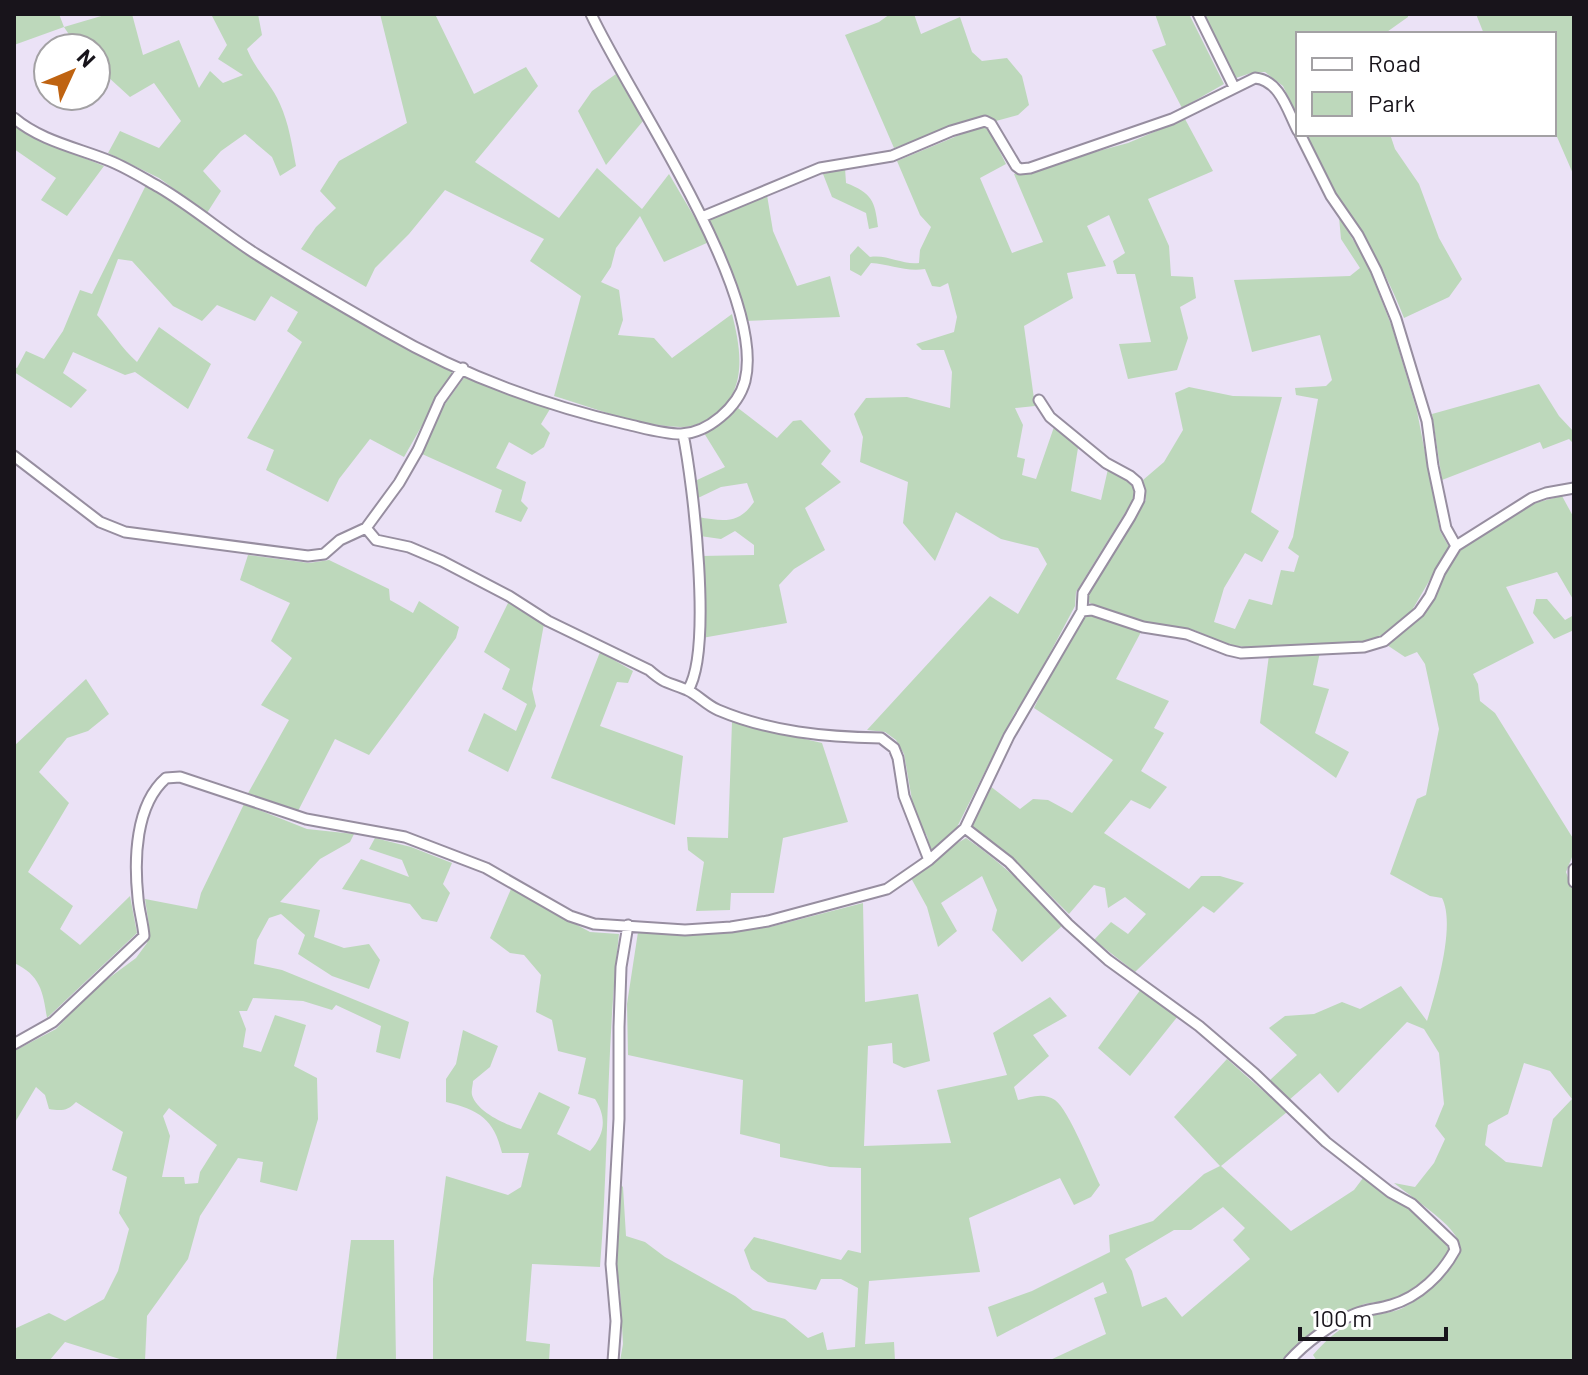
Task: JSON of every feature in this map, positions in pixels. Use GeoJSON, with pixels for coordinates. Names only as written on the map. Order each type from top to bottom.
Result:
{"type":"FeatureCollection","features":[{"type":"Feature","properties":{"kind":"street"},"geometry":{"type":"LineString","coordinates":[[14,118],[53,141],[139,175],[175,196],[256,253],[432,356],[580,412],[683,434],[721,417],[737,399],[746,372],[744,334],[720,256],[702,217],[591,14]]}},
{"type":"Feature","properties":{"kind":"street"},"geometry":{"type":"LineString","coordinates":[[1198,14],[1234,87]]}},
{"type":"Feature","properties":{"kind":"street"},"geometry":{"type":"LineString","coordinates":[[702,217],[820,168],[892,156],[951,131],[985,121],[991,124],[1016,166],[1020,169],[1030,168],[1172,119],[1255,78],[1272,84],[1296,127]]}},
{"type":"Feature","properties":{"kind":"street"},"geometry":{"type":"LineString","coordinates":[[1301,136],[1320,178],[1358,235],[1396,319],[1427,421],[1446,528],[1456,546]]}},
{"type":"Feature","properties":{"kind":"street"},"geometry":{"type":"LineString","coordinates":[[14,456],[100,522],[125,532],[308,556],[324,554],[340,540],[366,528],[399,483],[418,450],[440,400],[463,368]]}},
{"type":"Feature","properties":{"kind":"street"},"geometry":{"type":"LineString","coordinates":[[14,1044],[53,1022],[144,936],[136,857],[142,819],[156,789],[171,777],[180,777],[306,819],[405,837],[486,868],[583,921],[594,924],[685,930],[731,927],[768,921],[887,889],[929,860],[965,828],[1009,736],[1082,611],[1083,593],[1139,500],[1137,482],[1106,463],[1050,417],[1039,400]]}},
{"type":"Feature","properties":{"kind":"street"},"geometry":{"type":"LineString","coordinates":[[683,434],[692,480],[698,552],[695,679],[688,690]]}},
{"type":"Feature","properties":{"kind":"street"},"geometry":{"type":"LineString","coordinates":[[1082,611],[1092,610],[1143,627],[1187,634],[1241,653],[1364,647],[1384,641],[1419,612],[1456,546],[1532,498],[1574,488]]}},
{"type":"Feature","properties":{"kind":"street"},"geometry":{"type":"LineString","coordinates":[[366,528],[376,540],[409,547],[442,561],[509,596],[548,621],[649,670],[663,682],[688,690],[714,708],[765,725],[826,737],[881,738],[889,742],[898,758],[904,796],[929,860]]}},
{"type":"Feature","properties":{"kind":"street"},"geometry":{"type":"LineString","coordinates":[[965,828],[1009,862],[1068,924],[1108,960],[1199,1026],[1326,1142],[1390,1192],[1412,1204],[1453,1243],[1455,1250],[1439,1276],[1404,1300],[1350,1316],[1331,1327],[1289,1361]]}},
{"type":"Feature","properties":{"kind":"street"},"geometry":{"type":"LineString","coordinates":[[1574,869],[1574,882]]}},
{"type":"Feature","properties":{"kind":"street"},"geometry":{"type":"LineString","coordinates":[[613,1361],[616,1321],[611,1264],[618,1133],[621,967],[628,925]]}},
{"type":"Feature","properties":{"kind":"green space"},"geometry":{"type":"Polygon","coordinates":[[[14,14],[59,14],[64,27],[50,32],[32,32],[32,39],[14,45],[14,14]]]}},
{"type":"Feature","properties":{"kind":"green space"},"geometry":{"type":"Polygon","coordinates":[[[108,14],[132,14],[143,55],[179,40],[199,88],[210,71],[223,83],[243,75],[218,59],[227,45],[211,14],[258,14],[262,35],[247,49],[280,104],[296,166],[280,176],[272,157],[245,134],[221,151],[203,171],[221,191],[207,213],[159,178],[108,153],[120,131],[159,148],[181,121],[154,83],[130,97],[112,81],[112,32],[67,32],[64,27],[108,14]]]}},
{"type":"Feature","properties":{"kind":"green space"},"geometry":{"type":"Polygon","coordinates":[[[380,14],[435,14],[474,94],[526,67],[538,86],[475,162],[559,218],[597,168],[642,209],[669,174],[709,242],[664,262],[640,216],[616,248],[611,267],[601,282],[619,290],[623,320],[618,335],[654,338],[672,358],[732,314],[738,341],[737,382],[725,405],[714,415],[689,427],[664,426],[616,416],[554,396],[581,296],[530,261],[544,239],[445,190],[409,234],[375,268],[366,287],[301,249],[316,227],[336,208],[320,191],[339,161],[407,123],[380,14]]]}},
{"type":"Feature","properties":{"kind":"green space"},"geometry":{"type":"Polygon","coordinates":[[[890,14],[914,14],[921,34],[960,17],[972,52],[982,61],[1007,58],[1022,76],[1029,105],[1018,115],[996,121],[986,115],[894,148],[845,35],[879,22],[890,14]]]}},
{"type":"Feature","properties":{"kind":"green space"},"geometry":{"type":"Polygon","coordinates":[[[1155,14],[1189,14],[1224,84],[1182,108],[1152,50],[1166,45],[1155,14]]]}},
{"type":"Feature","properties":{"kind":"green space"},"geometry":{"type":"Polygon","coordinates":[[[1204,14],[1408,14],[1387,32],[1296,32],[1296,113],[1283,86],[1265,72],[1236,78],[1204,14]]]}},
{"type":"Feature","properties":{"kind":"green space"},"geometry":{"type":"Polygon","coordinates":[[[1476,14],[1574,14],[1574,176],[1556,135],[1556,32],[1483,32],[1476,14]]]}},
{"type":"Feature","properties":{"kind":"green space"},"geometry":{"type":"Polygon","coordinates":[[[616,74],[643,121],[606,165],[578,111],[592,91],[616,74]]]}},
{"type":"Feature","properties":{"kind":"green space"},"geometry":{"type":"Polygon","coordinates":[[[1185,119],[1213,171],[1148,199],[1169,246],[1171,276],[1193,277],[1196,298],[1180,307],[1188,338],[1177,370],[1128,379],[1119,344],[1151,342],[1135,274],[1117,274],[1113,261],[1125,253],[1109,215],[1087,226],[1106,266],[1067,273],[1073,298],[1024,326],[1035,406],[1015,408],[1023,425],[1017,457],[1025,459],[1022,475],[1036,479],[1054,427],[1078,448],[1071,491],[1101,500],[1108,469],[1129,482],[1136,495],[1076,592],[1075,606],[1014,714],[953,835],[931,855],[927,836],[915,817],[904,754],[896,740],[885,732],[867,730],[990,596],[1018,614],[1047,564],[1038,548],[1001,539],[956,512],[935,561],[903,523],[908,482],[860,462],[863,437],[854,414],[866,398],[907,397],[950,408],[952,372],[944,350],[922,350],[916,344],[954,332],[957,317],[948,283],[940,287],[932,286],[925,269],[871,263],[861,276],[850,270],[850,255],[858,246],[870,257],[919,263],[920,250],[931,227],[920,215],[897,161],[981,126],[989,130],[1006,164],[980,178],[1012,253],[1043,242],[1014,174],[1128,143],[1185,119]]]}},
{"type":"Feature","properties":{"kind":"green space"},"geometry":{"type":"Polygon","coordinates":[[[14,126],[34,138],[104,166],[67,216],[41,200],[56,178],[14,149],[14,126]]]}},
{"type":"Feature","properties":{"kind":"green space"},"geometry":{"type":"Polygon","coordinates":[[[1307,136],[1391,136],[1395,149],[1419,184],[1439,238],[1462,279],[1449,297],[1404,318],[1364,237],[1323,171],[1307,136]]]}},
{"type":"Feature","properties":{"kind":"green space"},"geometry":{"type":"Polygon","coordinates":[[[845,168],[846,183],[862,190],[871,199],[878,227],[869,229],[866,213],[832,197],[823,174],[845,168]]]}},
{"type":"Feature","properties":{"kind":"green space"},"geometry":{"type":"Polygon","coordinates":[[[146,185],[282,275],[377,333],[453,371],[404,457],[370,439],[339,479],[328,502],[266,470],[274,450],[247,438],[302,342],[287,331],[298,312],[271,296],[255,321],[217,305],[202,321],[173,306],[132,261],[118,259],[97,315],[137,362],[159,327],[211,364],[188,409],[135,372],[125,375],[73,352],[63,373],[87,390],[71,408],[14,372],[14,367],[17,368],[26,351],[44,359],[63,331],[80,290],[92,294],[146,185]]]}},
{"type":"Feature","properties":{"kind":"green space"},"geometry":{"type":"Polygon","coordinates":[[[767,195],[773,231],[797,286],[830,276],[840,317],[745,321],[726,257],[707,220],[767,195]]]}},
{"type":"Feature","properties":{"kind":"green space"},"geometry":{"type":"Polygon","coordinates":[[[1339,217],[1366,261],[1392,327],[1417,411],[1440,531],[1449,547],[1411,612],[1389,632],[1367,642],[1245,647],[1229,645],[1194,630],[1154,624],[1105,610],[1088,602],[1088,594],[1146,500],[1143,480],[1164,462],[1183,430],[1175,393],[1189,387],[1233,396],[1282,397],[1251,512],[1279,531],[1262,562],[1245,553],[1224,588],[1214,622],[1235,629],[1249,599],[1272,605],[1281,570],[1294,572],[1299,556],[1288,548],[1293,537],[1318,399],[1296,395],[1295,388],[1326,386],[1332,380],[1320,335],[1252,352],[1234,280],[1350,276],[1360,268],[1341,239],[1339,217]]]}},
{"type":"Feature","properties":{"kind":"green space"},"geometry":{"type":"Polygon","coordinates":[[[466,375],[550,409],[541,424],[550,433],[544,447],[532,455],[509,442],[496,468],[526,482],[521,501],[528,508],[521,522],[495,512],[502,490],[422,454],[442,408],[466,375]]]}},
{"type":"Feature","properties":{"kind":"green space"},"geometry":{"type":"Polygon","coordinates":[[[1539,384],[1559,416],[1574,432],[1574,444],[1569,439],[1543,449],[1540,442],[1442,480],[1432,414],[1539,384]]]}},
{"type":"Feature","properties":{"kind":"green space"},"geometry":{"type":"Polygon","coordinates":[[[738,408],[777,438],[793,421],[801,420],[831,451],[821,464],[841,482],[805,508],[825,550],[794,569],[779,585],[787,623],[702,638],[701,556],[754,555],[754,545],[735,531],[721,539],[700,536],[698,517],[729,520],[742,515],[754,502],[747,483],[721,487],[698,498],[697,480],[725,467],[704,433],[722,423],[738,408]]]}},
{"type":"Feature","properties":{"kind":"green space"},"geometry":{"type":"Polygon","coordinates":[[[1562,496],[1574,518],[1574,601],[1557,572],[1506,587],[1534,643],[1473,674],[1480,701],[1495,713],[1574,840],[1574,852],[1566,872],[1574,894],[1574,1361],[1317,1361],[1313,1355],[1335,1333],[1362,1318],[1407,1306],[1441,1279],[1456,1256],[1458,1245],[1450,1229],[1394,1183],[1415,1187],[1434,1163],[1445,1139],[1435,1126],[1444,1104],[1439,1053],[1424,1029],[1407,1022],[1338,1093],[1320,1073],[1289,1100],[1269,1081],[1297,1055],[1269,1028],[1285,1016],[1314,1014],[1342,1002],[1360,1009],[1401,986],[1427,1021],[1446,941],[1446,910],[1442,898],[1430,896],[1390,874],[1417,799],[1426,795],[1439,729],[1425,664],[1417,652],[1405,657],[1387,645],[1414,623],[1432,602],[1443,573],[1456,552],[1535,503],[1562,496]],[[1524,1063],[1508,1114],[1488,1125],[1485,1145],[1506,1162],[1542,1167],[1553,1119],[1572,1099],[1550,1071],[1524,1063]]]}},
{"type":"Feature","properties":{"kind":"green space"},"geometry":{"type":"Polygon","coordinates":[[[248,555],[309,563],[329,560],[389,589],[390,600],[413,613],[419,601],[459,627],[456,638],[369,755],[335,739],[298,811],[247,795],[289,720],[261,705],[292,658],[271,641],[290,603],[240,580],[248,555]]]}},
{"type":"Feature","properties":{"kind":"green space"},"geometry":{"type":"Polygon","coordinates":[[[1536,599],[1547,599],[1565,620],[1574,615],[1574,630],[1554,639],[1533,613],[1536,599]]]}},
{"type":"Feature","properties":{"kind":"green space"},"geometry":{"type":"Polygon","coordinates":[[[509,601],[544,624],[532,689],[536,706],[508,772],[468,751],[484,713],[516,731],[527,704],[502,689],[510,669],[484,652],[509,601]]]}},
{"type":"Feature","properties":{"kind":"green space"},"geometry":{"type":"Polygon","coordinates":[[[1083,616],[1097,616],[1141,632],[1116,679],[1169,701],[1154,728],[1164,733],[1141,771],[1167,787],[1150,809],[1131,800],[1104,833],[1189,889],[1201,876],[1220,876],[1244,883],[1214,913],[1203,906],[1135,972],[1094,940],[1111,922],[1128,934],[1146,914],[1125,897],[1108,908],[1105,888],[1094,885],[1069,914],[1007,853],[989,844],[970,827],[990,786],[1020,809],[1033,799],[1048,800],[1072,813],[1113,760],[1034,708],[1061,652],[1083,616]]]}},
{"type":"Feature","properties":{"kind":"green space"},"geometry":{"type":"Polygon","coordinates":[[[600,652],[633,671],[628,683],[617,682],[600,726],[683,756],[675,825],[551,778],[600,652]]]}},
{"type":"Feature","properties":{"kind":"green space"},"geometry":{"type":"Polygon","coordinates":[[[1320,652],[1313,685],[1329,689],[1315,733],[1349,752],[1336,778],[1260,723],[1269,655],[1320,652]]]}},
{"type":"Feature","properties":{"kind":"green space"},"geometry":{"type":"Polygon","coordinates":[[[86,679],[109,714],[88,731],[67,738],[39,772],[69,803],[28,872],[73,906],[60,929],[80,945],[130,896],[137,933],[47,1018],[39,985],[30,973],[14,963],[14,746],[86,679]]]}},
{"type":"Feature","properties":{"kind":"green space"},"geometry":{"type":"Polygon","coordinates":[[[732,722],[822,743],[848,822],[783,838],[774,893],[731,893],[730,910],[696,911],[704,862],[688,850],[687,837],[728,838],[732,722]]]}},
{"type":"Feature","properties":{"kind":"green space"},"geometry":{"type":"Polygon","coordinates":[[[244,804],[307,829],[354,834],[350,842],[320,859],[280,902],[320,910],[314,937],[344,948],[369,944],[380,960],[369,989],[332,976],[298,954],[305,935],[281,914],[269,918],[257,940],[254,964],[282,970],[409,1022],[400,1059],[376,1052],[381,1026],[336,1005],[332,1010],[303,1001],[253,998],[247,1011],[239,1011],[246,1029],[243,1047],[261,1052],[275,1015],[306,1025],[294,1066],[317,1078],[318,1119],[297,1191],[260,1182],[263,1162],[238,1158],[200,1216],[188,1259],[147,1316],[145,1361],[126,1361],[65,1342],[49,1361],[14,1361],[14,1329],[49,1313],[65,1321],[104,1299],[118,1271],[129,1229],[119,1213],[127,1177],[112,1170],[123,1132],[76,1102],[64,1110],[49,1109],[45,1095],[36,1087],[14,1124],[14,1051],[56,1029],[94,989],[136,958],[147,943],[149,926],[145,899],[197,909],[201,893],[244,804]],[[169,1108],[163,1116],[170,1136],[162,1177],[184,1177],[185,1184],[198,1183],[200,1172],[217,1145],[169,1108]]]}},
{"type":"Feature","properties":{"kind":"green space"},"geometry":{"type":"Polygon","coordinates":[[[375,838],[411,847],[452,863],[443,884],[450,893],[437,922],[422,919],[410,904],[342,889],[361,859],[409,877],[402,860],[369,849],[375,838]]]}},
{"type":"Feature","properties":{"kind":"green space"},"geometry":{"type":"Polygon","coordinates":[[[966,838],[1017,879],[1063,925],[1022,962],[992,930],[997,910],[982,876],[941,903],[957,931],[938,947],[927,907],[911,878],[966,838]]]}},
{"type":"Feature","properties":{"kind":"green space"},"geometry":{"type":"Polygon","coordinates":[[[511,889],[590,932],[619,934],[600,1267],[532,1264],[526,1341],[550,1344],[549,1361],[433,1361],[433,1279],[446,1176],[508,1195],[521,1187],[529,1153],[502,1153],[495,1132],[483,1118],[446,1102],[446,1079],[456,1064],[463,1030],[498,1046],[490,1067],[473,1081],[472,1095],[486,1112],[521,1129],[539,1092],[570,1107],[557,1134],[590,1151],[603,1126],[595,1099],[578,1094],[586,1058],[558,1051],[552,1020],[536,1012],[541,975],[524,955],[510,953],[490,938],[511,889]]]}},
{"type":"Feature","properties":{"kind":"green space"},"geometry":{"type":"Polygon","coordinates":[[[863,903],[865,1002],[918,994],[930,1061],[904,1068],[893,1063],[892,1043],[868,1046],[864,1146],[951,1143],[937,1090],[1007,1075],[993,1033],[1050,997],[1067,1016],[1033,1035],[1049,1056],[1014,1087],[1018,1100],[1046,1096],[1061,1106],[1100,1185],[1091,1197],[1074,1205],[1060,1178],[969,1218],[980,1272],[869,1281],[865,1344],[894,1342],[895,1361],[620,1361],[623,1344],[616,1263],[620,1184],[623,1187],[626,1236],[645,1242],[753,1310],[785,1319],[808,1338],[823,1332],[827,1350],[855,1347],[858,1288],[841,1279],[821,1279],[816,1290],[768,1282],[751,1269],[744,1250],[754,1237],[841,1260],[848,1250],[861,1253],[861,1168],[830,1167],[780,1157],[780,1144],[740,1134],[743,1080],[628,1055],[627,1004],[638,932],[716,934],[770,927],[863,903]]]}},
{"type":"Feature","properties":{"kind":"green space"},"geometry":{"type":"Polygon","coordinates":[[[1141,989],[1178,1016],[1130,1076],[1098,1048],[1141,989]]]}},
{"type":"Feature","properties":{"kind":"green space"},"geometry":{"type":"Polygon","coordinates":[[[1227,1059],[1287,1112],[1221,1166],[1291,1231],[1354,1190],[1363,1178],[1422,1218],[1449,1250],[1435,1274],[1396,1299],[1364,1304],[1337,1317],[1290,1352],[1284,1361],[1048,1361],[1106,1334],[1094,1298],[1107,1293],[1103,1282],[997,1337],[988,1307],[1032,1291],[1110,1252],[1109,1235],[1153,1221],[1204,1174],[1220,1166],[1174,1117],[1227,1059]],[[1223,1207],[1191,1230],[1174,1230],[1125,1259],[1132,1271],[1142,1307],[1166,1297],[1182,1317],[1250,1259],[1233,1240],[1245,1228],[1223,1207]]]}},
{"type":"Feature","properties":{"kind":"green space"},"geometry":{"type":"Polygon","coordinates":[[[351,1240],[394,1240],[396,1361],[336,1361],[351,1240]]]}}]}
